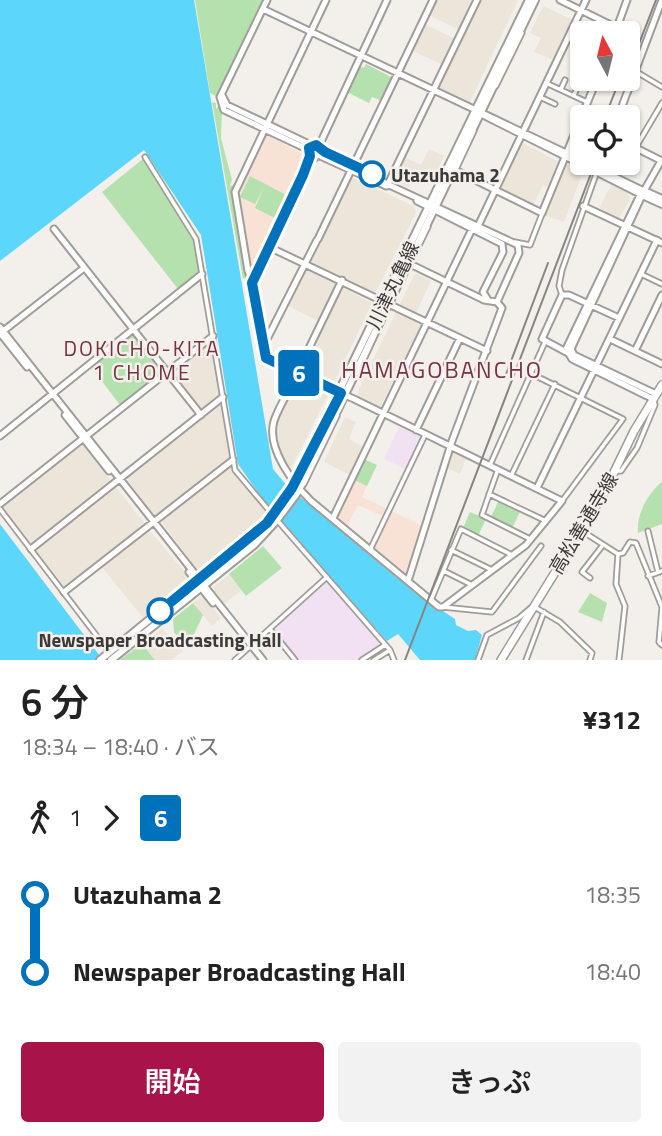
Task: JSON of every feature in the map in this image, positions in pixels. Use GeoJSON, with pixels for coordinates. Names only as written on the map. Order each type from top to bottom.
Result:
{"type":"FeatureCollection","features":[{"type":"Feature","properties":{"kind":"main road","name":"川津丸亀線"},"geometry":{"type":"LineString","coordinates":[[109,658],[200,583],[254,545],[297,490],[532,1]]}},
{"type":"Feature","properties":{"kind":"main road"},"geometry":{"type":"LineString","coordinates":[[642,193],[662,202]]}},
{"type":"Feature","properties":{"kind":"main road","name":"高松善通寺線"},"geometry":{"type":"LineString","coordinates":[[500,660],[581,529],[662,385]]}},
{"type":"Feature","properties":{"kind":"main road","name":"川津丸亀線"},"geometry":{"type":"LineString","coordinates":[[297,490],[296,481],[335,410]]}},
{"type":"Feature","properties":{"kind":"street"},"geometry":{"type":"LineString","coordinates":[[267,0],[223,92],[226,107],[500,242],[503,252]]}},
{"type":"Feature","properties":{"kind":"street"},"geometry":{"type":"LineString","coordinates":[[326,0],[235,193],[248,271],[253,281],[262,349],[266,358],[562,501]]}},
{"type":"Feature","properties":{"kind":"street"},"geometry":{"type":"LineString","coordinates":[[253,281],[387,0]]}},
{"type":"Feature","properties":{"kind":"street"},"geometry":{"type":"LineString","coordinates":[[262,349],[433,0]]}},
{"type":"Feature","properties":{"kind":"street"},"geometry":{"type":"LineString","coordinates":[[387,185],[477,0]]}},
{"type":"Feature","properties":{"kind":"street"},"geometry":{"type":"LineString","coordinates":[[560,0],[598,21]]}},
{"type":"Feature","properties":{"kind":"street"},"geometry":{"type":"LineString","coordinates":[[479,224],[586,0]]}},
{"type":"Feature","properties":{"kind":"street"},"geometry":{"type":"LineString","coordinates":[[620,21],[627,0]]}},
{"type":"Feature","properties":{"kind":"street"},"geometry":{"type":"LineString","coordinates":[[640,58],[662,0]]}},
{"type":"Feature","properties":{"kind":"street"},"geometry":{"type":"LineString","coordinates":[[263,9],[570,157]]}},
{"type":"Feature","properties":{"kind":"street"},"geometry":{"type":"LineString","coordinates":[[640,74],[662,87]]}},
{"type":"Feature","properties":{"kind":"street"},"geometry":{"type":"LineString","coordinates":[[561,89],[565,80]]}},
{"type":"Feature","properties":{"kind":"street"},"geometry":{"type":"LineString","coordinates":[[547,83],[587,102]]}},
{"type":"Feature","properties":{"kind":"street"},"geometry":{"type":"LineString","coordinates":[[573,95],[575,91]]}},
{"type":"Feature","properties":{"kind":"street"},"geometry":{"type":"LineString","coordinates":[[513,242],[530,245],[592,91]]}},
{"type":"Feature","properties":{"kind":"street"},"geometry":{"type":"LineString","coordinates":[[540,97],[555,104]]}},
{"type":"Feature","properties":{"kind":"street"},"geometry":{"type":"LineString","coordinates":[[640,140],[662,103]]}},
{"type":"Feature","properties":{"kind":"street"},"geometry":{"type":"LineString","coordinates":[[443,186],[457,171],[474,135],[470,129]]}},
{"type":"Feature","properties":{"kind":"street"},"geometry":{"type":"LineString","coordinates":[[569,353],[588,303],[642,193],[662,161],[640,149]]}},
{"type":"Feature","properties":{"kind":"street"},"geometry":{"type":"LineString","coordinates":[[565,155],[570,157]]}},
{"type":"Feature","properties":{"kind":"street"},"geometry":{"type":"LineString","coordinates":[[145,157],[196,239],[235,470],[390,650],[394,660]]}},
{"type":"Feature","properties":{"kind":"street"},"geometry":{"type":"LineString","coordinates":[[457,171],[542,213]]}},
{"type":"Feature","properties":{"kind":"street"},"geometry":{"type":"LineString","coordinates":[[595,175],[559,284],[562,295],[542,336],[545,342],[569,353],[572,359],[654,397]]}},
{"type":"Feature","properties":{"kind":"street"},"geometry":{"type":"LineString","coordinates":[[610,175],[642,193]]}},
{"type":"Feature","properties":{"kind":"street"},"geometry":{"type":"LineString","coordinates":[[537,488],[659,242],[583,206]]}},
{"type":"Feature","properties":{"kind":"street"},"geometry":{"type":"LineString","coordinates":[[433,207],[479,224],[520,247],[497,302]]}},
{"type":"Feature","properties":{"kind":"street"},"geometry":{"type":"LineString","coordinates":[[394,286],[412,265],[428,230],[424,224]]}},
{"type":"Feature","properties":{"kind":"street"},"geometry":{"type":"LineString","coordinates":[[54,229],[201,415]]}},
{"type":"Feature","properties":{"kind":"street"},"geometry":{"type":"LineString","coordinates":[[332,518],[472,229]]}},
{"type":"Feature","properties":{"kind":"street"},"geometry":{"type":"LineString","coordinates":[[477,295],[483,292],[503,252],[513,242]]}},
{"type":"Feature","properties":{"kind":"street"},"geometry":{"type":"LineString","coordinates":[[269,247],[486,351]]}},
{"type":"Feature","properties":{"kind":"street"},"geometry":{"type":"LineString","coordinates":[[408,581],[424,525],[502,309],[497,302],[412,265]]}},
{"type":"Feature","properties":{"kind":"street"},"geometry":{"type":"LineString","coordinates":[[84,268],[1,332],[261,660]]}},
{"type":"Feature","properties":{"kind":"street"},"geometry":{"type":"LineString","coordinates":[[0,436],[202,274]]}},
{"type":"Feature","properties":{"kind":"street"},"geometry":{"type":"LineString","coordinates":[[641,274],[662,284]]}},
{"type":"Feature","properties":{"kind":"street"},"geometry":{"type":"LineString","coordinates":[[296,481],[281,466],[274,425],[342,280]]}},
{"type":"Feature","properties":{"kind":"street"},"geometry":{"type":"LineString","coordinates":[[483,292],[488,300]]}},
{"type":"Feature","properties":{"kind":"street"},"geometry":{"type":"LineString","coordinates":[[562,295],[588,303],[619,318]]}},
{"type":"Feature","properties":{"kind":"street"},"geometry":{"type":"LineString","coordinates":[[635,351],[661,299]]}},
{"type":"Feature","properties":{"kind":"street"},"geometry":{"type":"LineString","coordinates":[[109,658],[0,506],[213,336]]}},
{"type":"Feature","properties":{"kind":"street"},"geometry":{"type":"LineString","coordinates":[[416,430],[460,338]]}},
{"type":"Feature","properties":{"kind":"street"},"geometry":{"type":"LineString","coordinates":[[610,339],[662,364]]}},
{"type":"Feature","properties":{"kind":"street"},"geometry":{"type":"LineString","coordinates":[[489,465],[545,342]]}},
{"type":"Feature","properties":{"kind":"street"},"geometry":{"type":"LineString","coordinates":[[443,607],[532,539],[623,419],[532,373]]}},
{"type":"Feature","properties":{"kind":"street"},"geometry":{"type":"LineString","coordinates":[[511,476],[555,384]]}},
{"type":"Feature","properties":{"kind":"street"},"geometry":{"type":"LineString","coordinates":[[31,549],[223,397]]}},
{"type":"Feature","properties":{"kind":"street"},"geometry":{"type":"LineString","coordinates":[[370,550],[426,435]]}},
{"type":"Feature","properties":{"kind":"street"},"geometry":{"type":"LineString","coordinates":[[64,592],[233,460]]}},
{"type":"Feature","properties":{"kind":"street"},"geometry":{"type":"LineString","coordinates":[[498,469],[482,515],[532,539]]}},
{"type":"Feature","properties":{"kind":"street"},"geometry":{"type":"LineString","coordinates":[[297,490],[443,607],[492,612],[541,546]]}},
{"type":"Feature","properties":{"kind":"street"},"geometry":{"type":"LineString","coordinates":[[489,494],[546,521]]}},
{"type":"Feature","properties":{"kind":"street"},"geometry":{"type":"LineString","coordinates":[[431,600],[461,529],[512,555]]}},
{"type":"Feature","properties":{"kind":"street"},"geometry":{"type":"LineString","coordinates":[[581,529],[618,554],[623,553],[630,542],[634,542],[662,608],[659,642],[662,645]]}},
{"type":"Feature","properties":{"kind":"street"},"geometry":{"type":"LineString","coordinates":[[648,531],[660,572],[648,576]]}},
{"type":"Feature","properties":{"kind":"street"},"geometry":{"type":"LineString","coordinates":[[590,578],[582,572],[603,545]]}},
{"type":"Feature","properties":{"kind":"street"},"geometry":{"type":"LineString","coordinates":[[452,550],[492,570]]}},
{"type":"Feature","properties":{"kind":"street"},"geometry":{"type":"LineString","coordinates":[[618,554],[616,584],[625,607],[619,660]]}},
{"type":"Feature","properties":{"kind":"street"},"geometry":{"type":"LineString","coordinates":[[444,571],[472,585]]}},
{"type":"Feature","properties":{"kind":"street"},"geometry":{"type":"LineString","coordinates":[[235,660],[327,577]]}},
{"type":"Feature","properties":{"kind":"street"},"geometry":{"type":"LineString","coordinates":[[478,660],[487,635],[519,618],[533,606],[580,638],[592,653],[590,660]]}},
{"type":"Feature","properties":{"kind":"street"},"geometry":{"type":"LineString","coordinates":[[526,660],[544,612]]}},
{"type":"Feature","properties":{"kind":"street"},"geometry":{"type":"LineString","coordinates":[[270,629],[295,660]]}},
{"type":"Feature","properties":{"kind":"street"},"geometry":{"type":"LineString","coordinates":[[362,660],[385,645]]}},
{"type":"Feature","properties":{"kind":"street"},"geometry":{"type":"LineString","coordinates":[[374,660],[390,650]]}},
{"type":"Feature","properties":{"kind":"shaded area"},"geometry":{"type":"Polygon","coordinates":[[[435,0],[475,0],[460,30],[428,15],[435,0]]]}},
{"type":"Feature","properties":{"kind":"shaded area"},"geometry":{"type":"Polygon","coordinates":[[[479,0],[518,0],[470,102],[466,103],[437,87],[479,0]]]}},
{"type":"Feature","properties":{"kind":"shaded area"},"geometry":{"type":"Polygon","coordinates":[[[543,6],[573,20],[570,21],[554,60],[534,52],[541,38],[530,33],[543,6]]]}},
{"type":"Feature","properties":{"kind":"shaded area"},"geometry":{"type":"Polygon","coordinates":[[[424,24],[456,39],[443,65],[411,50],[424,24]]]}},
{"type":"Feature","properties":{"kind":"shaded area"},"geometry":{"type":"Polygon","coordinates":[[[266,134],[306,156],[251,273],[237,191],[266,134]]]}},
{"type":"Feature","properties":{"kind":"shaded area"},"geometry":{"type":"Polygon","coordinates":[[[523,143],[559,162],[549,187],[543,185],[533,205],[500,188],[523,143]]]}},
{"type":"Feature","properties":{"kind":"shaded area"},"geometry":{"type":"Polygon","coordinates":[[[429,149],[444,156],[429,185],[414,179],[409,187],[394,180],[404,157],[421,165],[429,149]]]}},
{"type":"Feature","properties":{"kind":"shaded area"},"geometry":{"type":"Polygon","coordinates":[[[563,162],[570,166],[570,175],[582,175],[564,222],[543,215],[563,162]]]}},
{"type":"Feature","properties":{"kind":"shaded area"},"geometry":{"type":"Polygon","coordinates":[[[351,177],[414,206],[416,213],[375,293],[311,262],[351,177]]]}},
{"type":"Feature","properties":{"kind":"shaded area"},"geometry":{"type":"Polygon","coordinates":[[[611,185],[628,193],[630,200],[619,218],[599,209],[611,185]]]}},
{"type":"Feature","properties":{"kind":"shaded area"},"geometry":{"type":"Polygon","coordinates":[[[306,270],[337,283],[320,322],[288,306],[306,270]]]}},
{"type":"Feature","properties":{"kind":"shaded area"},"geometry":{"type":"Polygon","coordinates":[[[414,275],[431,281],[415,315],[399,306],[414,275]]]}},
{"type":"Feature","properties":{"kind":"shaded area"},"geometry":{"type":"Polygon","coordinates":[[[341,287],[372,303],[334,383],[331,384],[302,368],[341,287]]]}},
{"type":"Feature","properties":{"kind":"shaded area"},"geometry":{"type":"Polygon","coordinates":[[[396,312],[421,325],[380,407],[359,397],[357,393],[396,312]]]}},
{"type":"Feature","properties":{"kind":"shaded area"},"geometry":{"type":"Polygon","coordinates":[[[210,341],[220,394],[201,410],[171,373],[210,341]]]}},
{"type":"Feature","properties":{"kind":"shaded area"},"geometry":{"type":"Polygon","coordinates":[[[309,383],[328,395],[289,472],[282,466],[276,425],[292,389],[303,393],[309,383]]]}},
{"type":"Feature","properties":{"kind":"shaded area"},"geometry":{"type":"Polygon","coordinates":[[[220,402],[230,459],[154,516],[126,477],[220,402]]]}},
{"type":"Feature","properties":{"kind":"shaded area"},"geometry":{"type":"Polygon","coordinates":[[[345,417],[356,422],[349,439],[363,447],[350,475],[324,462],[345,417]]]}},
{"type":"Feature","properties":{"kind":"shaded area"},"geometry":{"type":"Polygon","coordinates":[[[399,427],[422,438],[407,470],[384,459],[399,427]]]}},
{"type":"Feature","properties":{"kind":"shaded area"},"geometry":{"type":"Polygon","coordinates":[[[81,443],[111,481],[29,545],[1,507],[81,443]]]}},
{"type":"Feature","properties":{"kind":"shaded area"},"geometry":{"type":"Polygon","coordinates":[[[452,453],[466,459],[460,474],[446,468],[452,453]]]}},
{"type":"Feature","properties":{"kind":"shaded area"},"geometry":{"type":"Polygon","coordinates":[[[230,467],[268,511],[238,542],[202,570],[197,570],[161,521],[230,467]]]}},
{"type":"Feature","properties":{"kind":"shaded area"},"geometry":{"type":"Polygon","coordinates":[[[354,480],[367,486],[362,497],[421,525],[406,575],[373,549],[387,518],[358,505],[347,527],[337,518],[354,480]]]}},
{"type":"Feature","properties":{"kind":"shaded area"},"geometry":{"type":"Polygon","coordinates":[[[115,486],[146,525],[62,588],[34,550],[115,486]]]}},
{"type":"Feature","properties":{"kind":"shaded area"},"geometry":{"type":"Polygon","coordinates":[[[149,530],[188,576],[188,582],[143,618],[102,567],[149,530]]]}},
{"type":"Feature","properties":{"kind":"shaded area"},"geometry":{"type":"Polygon","coordinates":[[[229,575],[242,590],[224,604],[214,591],[214,586],[229,575]]]}},
{"type":"Feature","properties":{"kind":"shaded area"},"geometry":{"type":"Polygon","coordinates":[[[328,581],[382,645],[359,660],[297,660],[273,629],[328,581]]]}},
{"type":"Feature","properties":{"kind":"shaded area"},"geometry":{"type":"Polygon","coordinates":[[[200,597],[205,598],[221,618],[212,626],[193,603],[200,597]]]}},
{"type":"Feature","properties":{"kind":"shaded area"},"geometry":{"type":"Polygon","coordinates":[[[162,628],[183,651],[171,660],[155,660],[142,644],[162,628]]]}},
{"type":"Feature","properties":{"kind":"green space"},"geometry":{"type":"Polygon","coordinates":[[[195,0],[264,0],[217,97],[210,93],[195,0]]]}},
{"type":"Feature","properties":{"kind":"green space"},"geometry":{"type":"Polygon","coordinates":[[[366,64],[393,78],[382,101],[372,97],[369,103],[347,92],[359,66],[364,68],[366,64]]]}},
{"type":"Feature","properties":{"kind":"green space"},"geometry":{"type":"Polygon","coordinates":[[[212,102],[216,103],[216,109],[219,105],[222,109],[221,138],[232,180],[230,186],[234,185],[247,277],[243,279],[212,102]]]}},
{"type":"Feature","properties":{"kind":"green space"},"geometry":{"type":"Polygon","coordinates":[[[144,158],[194,240],[200,273],[178,289],[102,192],[144,158]]]}},
{"type":"Feature","properties":{"kind":"green space"},"geometry":{"type":"Polygon","coordinates":[[[250,176],[286,195],[275,218],[255,208],[264,187],[255,204],[240,197],[250,176]]]}},
{"type":"Feature","properties":{"kind":"green space"},"geometry":{"type":"Polygon","coordinates":[[[134,334],[162,372],[120,405],[91,367],[134,334]]]}},
{"type":"Feature","properties":{"kind":"green space"},"geometry":{"type":"Polygon","coordinates":[[[364,459],[377,465],[367,486],[354,480],[364,459]]]}},
{"type":"Feature","properties":{"kind":"green space"},"geometry":{"type":"Polygon","coordinates":[[[662,482],[662,524],[638,533],[644,505],[662,482]]]}},
{"type":"Feature","properties":{"kind":"green space"},"geometry":{"type":"Polygon","coordinates":[[[499,500],[521,510],[512,528],[491,517],[499,500]]]}},
{"type":"Feature","properties":{"kind":"green space"},"geometry":{"type":"Polygon","coordinates":[[[470,512],[486,519],[478,536],[463,528],[470,512]]]}},
{"type":"Feature","properties":{"kind":"green space"},"geometry":{"type":"Polygon","coordinates":[[[263,546],[282,568],[246,596],[229,574],[263,546]]]}},
{"type":"Feature","properties":{"kind":"green space"},"geometry":{"type":"Polygon","coordinates":[[[590,593],[607,603],[602,622],[578,612],[590,593]]]}},
{"type":"Feature","properties":{"kind":"green space"},"geometry":{"type":"Polygon","coordinates":[[[193,603],[203,615],[194,634],[184,640],[174,633],[173,619],[193,603]]]}},
{"type":"Feature","properties":{"kind":"green space"},"geometry":{"type":"Polygon","coordinates":[[[142,644],[155,660],[119,660],[142,644]]]}},
{"type":"Feature","properties":{"kind":"water"},"geometry":{"type":"Polygon","coordinates":[[[0,0],[194,0],[273,469],[288,487],[418,595],[455,619],[456,625],[468,631],[476,630],[482,635],[475,660],[420,660],[398,634],[387,641],[271,511],[238,464],[201,235],[144,150],[0,261],[0,0]]]}},
{"type":"Feature","properties":{"kind":"water"},"geometry":{"type":"Polygon","coordinates":[[[0,524],[103,660],[0,660],[0,524]]]}},
{"type":"Feature","properties":{"kind":"railway"},"geometry":{"type":"LineString","coordinates":[[640,41],[656,0]]}},
{"type":"Feature","properties":{"kind":"railway"},"geometry":{"type":"LineString","coordinates":[[610,105],[615,91]]}},
{"type":"Feature","properties":{"kind":"railway"},"geometry":{"type":"LineString","coordinates":[[405,660],[590,175]]}},
{"type":"Feature","properties":{"kind":"railway"},"geometry":{"type":"LineString","coordinates":[[505,377],[548,263]]}},
{"type":"Feature","properties":{"kind":"bus line","name":"6"},"geometry":{"type":"LineString","coordinates":[[160,611],[267,523],[292,488],[341,393],[266,358],[263,354],[252,284],[303,175],[310,156],[309,148],[315,144],[325,152],[372,174]]}},
{"type":"Feature","properties":{"kind":"place","name":"Utazuhama 2"},"geometry":{"type":"Point","coordinates":[372,174]}},
{"type":"Feature","properties":{"kind":"place","name":"Newspaper Broadcasting Hall"},"geometry":{"type":"Point","coordinates":[160,611]}},
{"type":"Feature","properties":{"kind":"district","name":"DOKICHO-KITA 1 CHOME"},"geometry":{"type":"Point","coordinates":[142,360]}},
{"type":"Feature","properties":{"kind":"district","name":"HAMAGOBANCHO"},"geometry":{"type":"Point","coordinates":[442,369]}}]}
